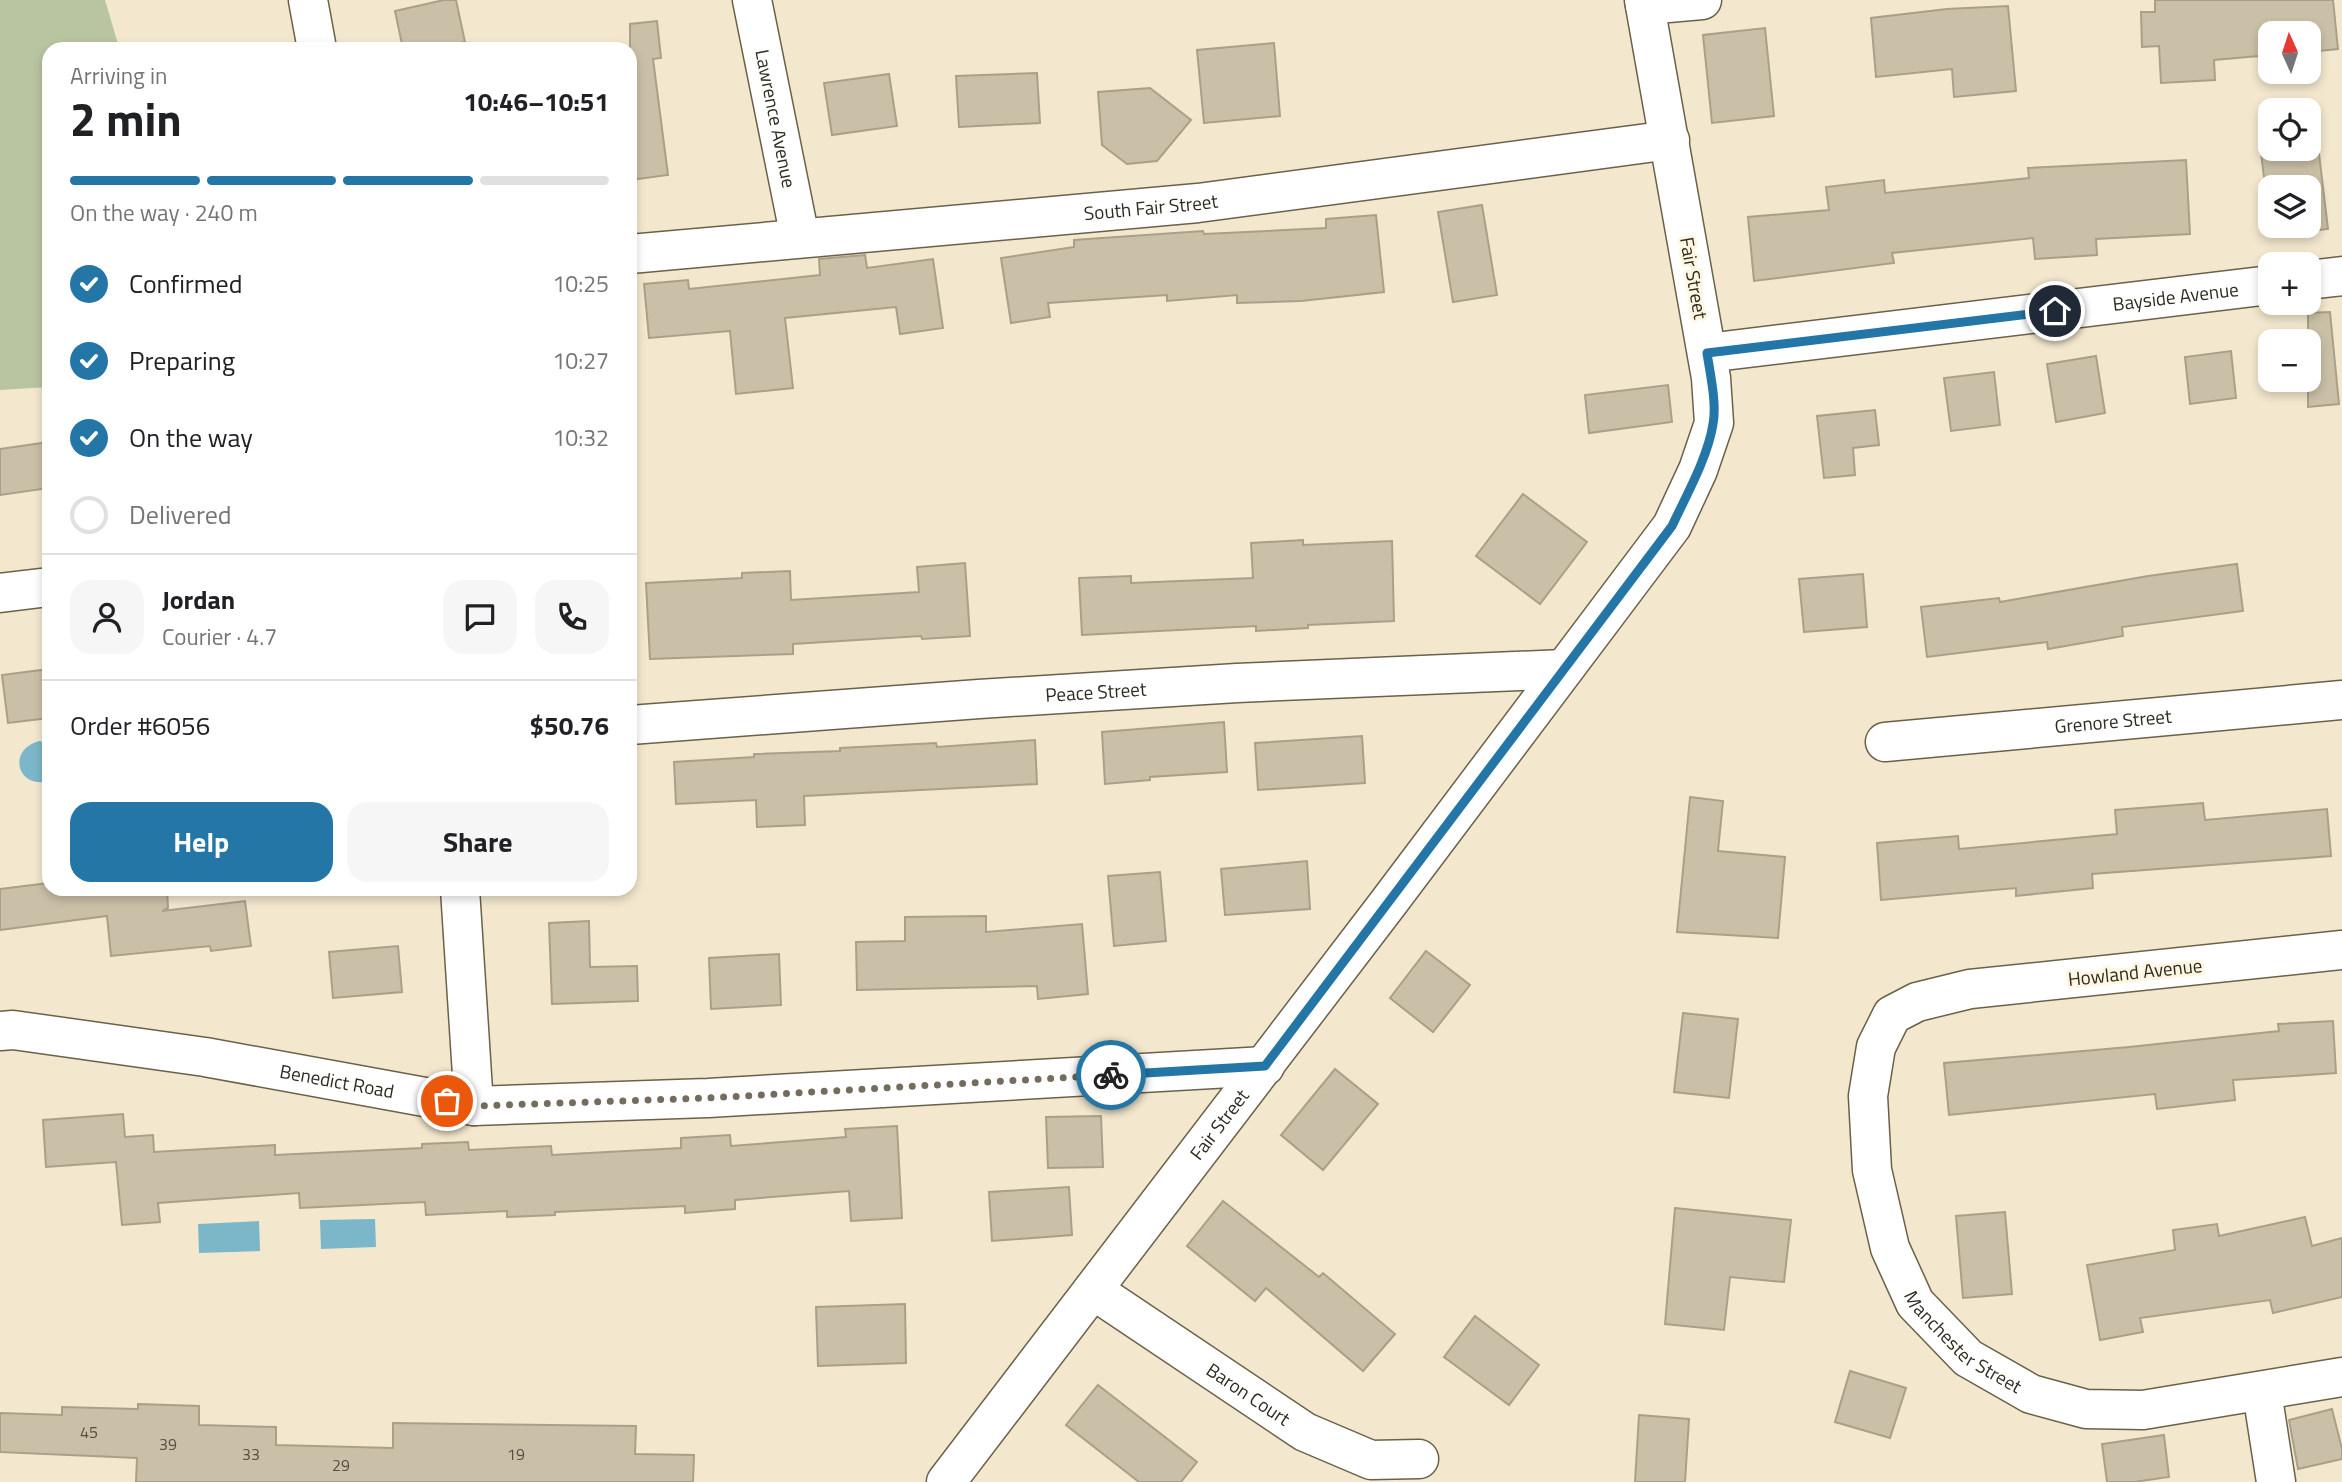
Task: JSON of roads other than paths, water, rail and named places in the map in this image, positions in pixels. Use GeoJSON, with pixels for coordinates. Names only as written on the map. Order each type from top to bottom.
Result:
{"type":"FeatureCollection","features":[{"type":"Feature","properties":{"kind":"street"},"geometry":{"type":"LineString","coordinates":[[308,0],[316,42]]}},
{"type":"Feature","properties":{"kind":"street","name":"Lawrence Avenue"},"geometry":{"type":"LineString","coordinates":[[752,0],[800,238]]}},
{"type":"Feature","properties":{"kind":"street"},"geometry":{"type":"LineString","coordinates":[[1644,3],[1702,0]]}},
{"type":"Feature","properties":{"kind":"street","name":"Fair Street"},"geometry":{"type":"LineString","coordinates":[[946,1482],[1265,1066],[1672,526],[1698,470],[1714,423],[1707,353],[1644,3]]}},
{"type":"Feature","properties":{"kind":"street","name":"South Fair Street"},"geometry":{"type":"LineString","coordinates":[[637,253],[1198,203],[1670,140]]}},
{"type":"Feature","properties":{"kind":"street"},"geometry":{"type":"LineString","coordinates":[[2321,278],[2342,276]]}},
{"type":"Feature","properties":{"kind":"street","name":"Bayside Avenue"},"geometry":{"type":"LineString","coordinates":[[1707,353],[2258,286]]}},
{"type":"Feature","properties":{"kind":"street"},"geometry":{"type":"LineString","coordinates":[[0,593],[42,588]]}},
{"type":"Feature","properties":{"kind":"street","name":"Peace Street"},"geometry":{"type":"LineString","coordinates":[[637,724],[992,698],[1564,669]]}},
{"type":"Feature","properties":{"kind":"street","name":"Grenore Street"},"geometry":{"type":"LineString","coordinates":[[1885,742],[2342,699]]}},
{"type":"Feature","properties":{"kind":"street"},"geometry":{"type":"LineString","coordinates":[[460,896],[474,1106]]}},
{"type":"Feature","properties":{"kind":"street","name":"Howland Avenue"},"geometry":{"type":"LineString","coordinates":[[1928,999],[1970,989],[2342,950]]}},
{"type":"Feature","properties":{"kind":"street","name":"Manchester Street"},"geometry":{"type":"LineString","coordinates":[[1928,999],[1892,1015],[1876,1047],[1868,1096],[1872,1170],[1890,1248],[1914,1303],[1968,1359],[2031,1394],[2086,1409],[2143,1410],[2342,1377]]}},
{"type":"Feature","properties":{"kind":"street","name":"Benedict Road"},"geometry":{"type":"LineString","coordinates":[[0,1031],[13,1030],[205,1057],[474,1106],[708,1098],[1265,1066]]}},
{"type":"Feature","properties":{"kind":"street","name":"Baron Court"},"geometry":{"type":"LineString","coordinates":[[1093,1290],[1305,1432],[1371,1460],[1419,1458]]}},
{"type":"Feature","properties":{"kind":"street"},"geometry":{"type":"LineString","coordinates":[[2262,1392],[2276,1482]]}},
{"type":"Feature","properties":{"kind":"water"},"geometry":{"type":"Polygon","coordinates":[[[42,742],[42,782],[30,780],[20,768],[22,752],[42,742]]]}},
{"type":"Feature","properties":{"kind":"water"},"geometry":{"type":"Polygon","coordinates":[[[375,1219],[376,1247],[321,1249],[320,1220],[375,1219]]]}},
{"type":"Feature","properties":{"kind":"water"},"geometry":{"type":"Polygon","coordinates":[[[259,1221],[260,1251],[199,1253],[198,1224],[259,1221]]]}}]}
